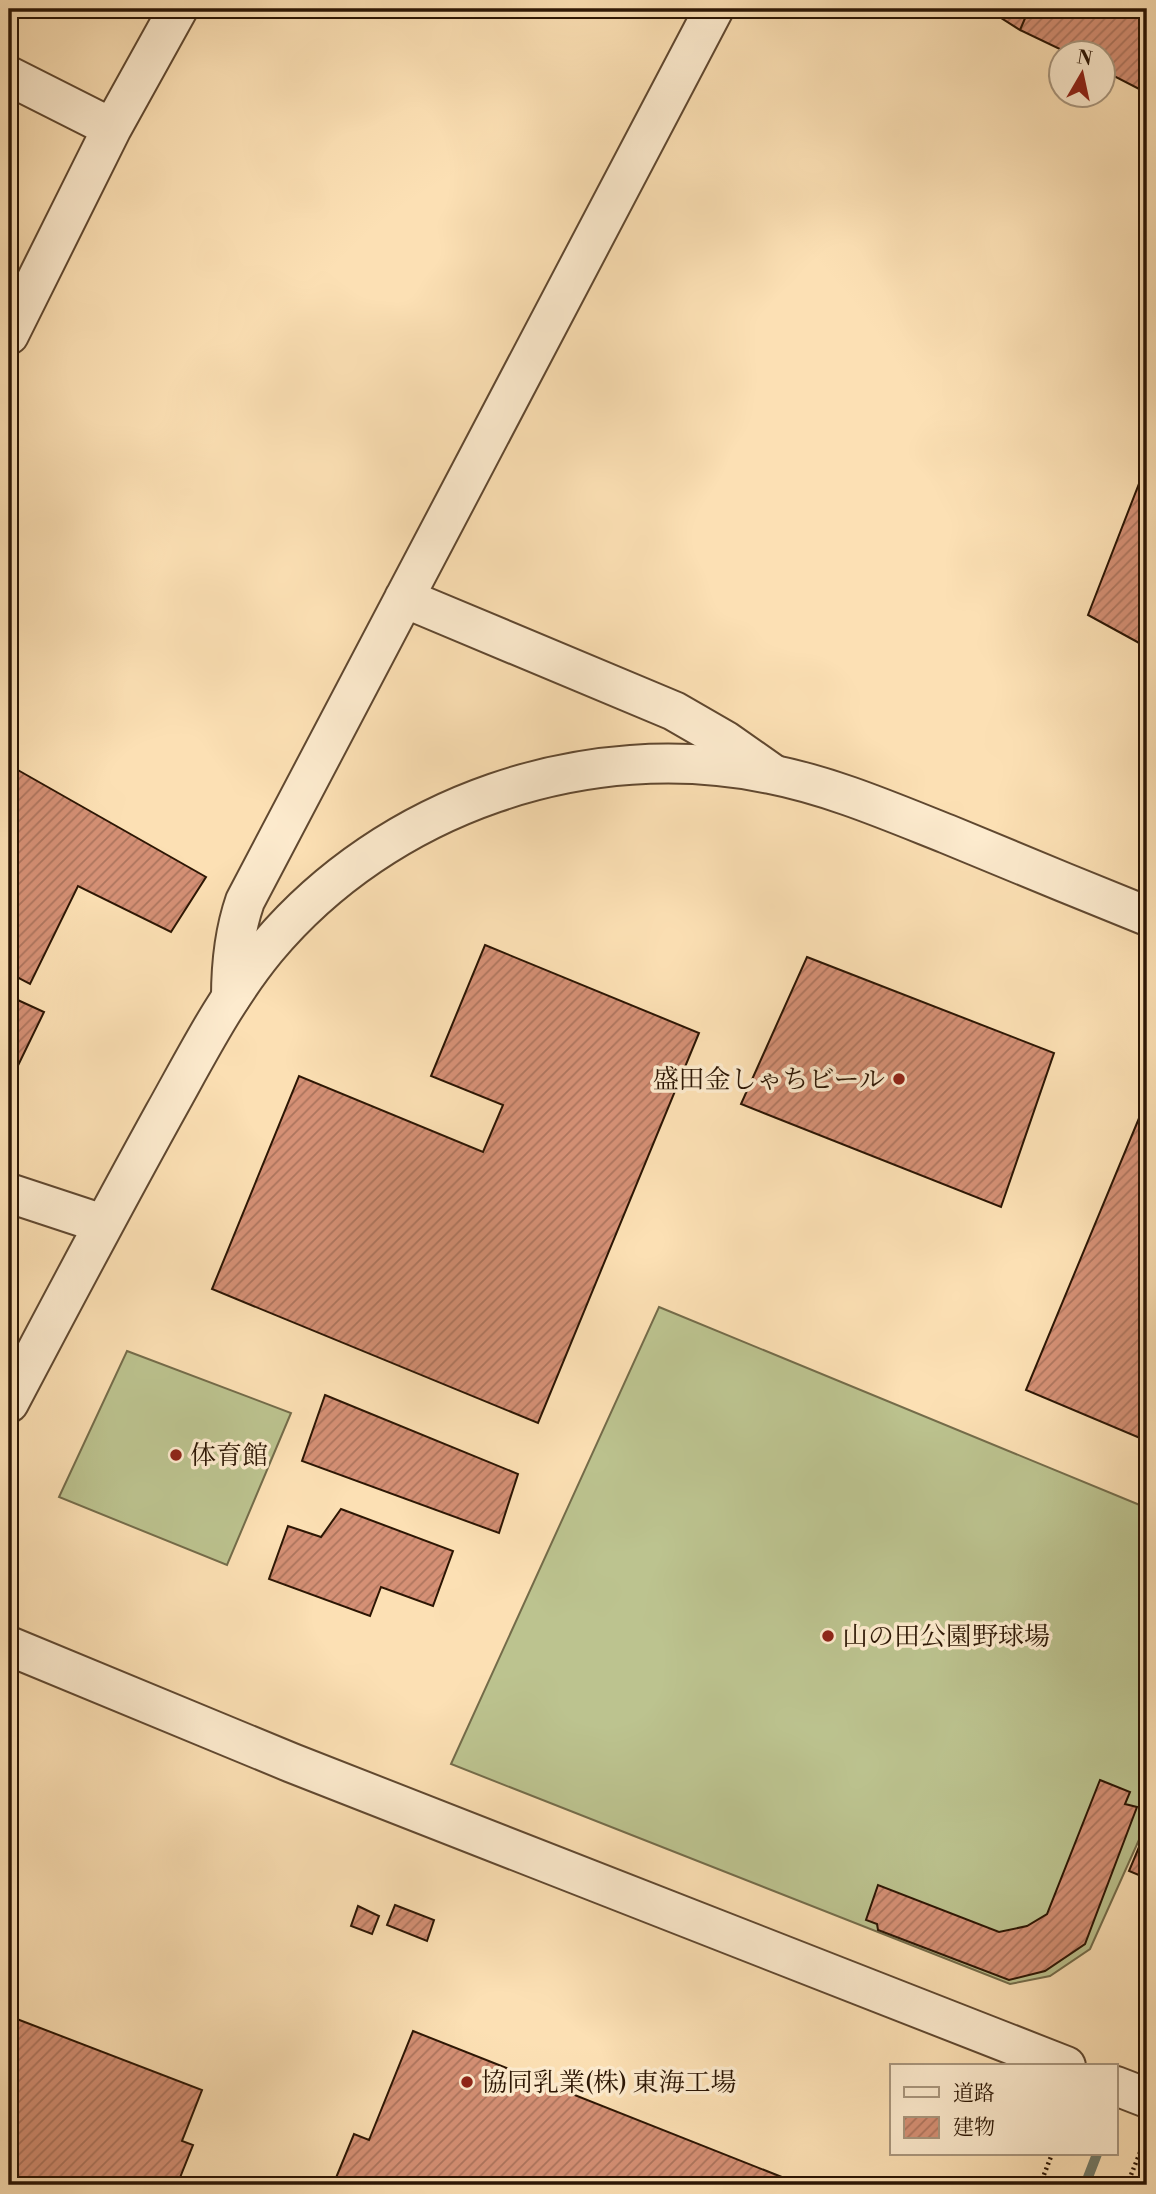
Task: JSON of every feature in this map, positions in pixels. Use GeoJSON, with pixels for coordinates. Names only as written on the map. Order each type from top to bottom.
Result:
{"type":"FeatureCollection","features":[{"type":"Feature","properties":{"kind":"street"},"geometry":{"type":"LineString","coordinates":[[9,335],[112,128],[178,9]]}},
{"type":"Feature","properties":{"kind":"street"},"geometry":{"type":"LineString","coordinates":[[231,997],[233,947],[245,901],[715,9]]}},
{"type":"Feature","properties":{"kind":"street"},"geometry":{"type":"LineString","coordinates":[[9,76],[112,128]]}},
{"type":"Feature","properties":{"kind":"street"},"geometry":{"type":"LineString","coordinates":[[404,598],[674,711],[726,741],[773,774]]}},
{"type":"Feature","properties":{"kind":"street"},"geometry":{"type":"LineString","coordinates":[[9,1403],[103,1224],[231,997],[268,946],[328,888],[388,843],[463,804],[530,781],[588,768],[624,764],[695,764],[773,774],[875,805],[1147,916]]}},
{"type":"Feature","properties":{"kind":"street"},"geometry":{"type":"LineString","coordinates":[[9,1193],[103,1224]]}},
{"type":"Feature","properties":{"kind":"street"},"geometry":{"type":"LineString","coordinates":[[9,1646],[292,1763],[1061,2064]]}},
{"type":"Feature","properties":{"kind":"street"},"geometry":{"type":"LineString","coordinates":[[1118,2087],[1147,2098]]}},
{"type":"Feature","properties":{"kind":"path"},"geometry":{"type":"LineString","coordinates":[[1127,2185],[1147,2135]]}},
{"type":"Feature","properties":{"kind":"path"},"geometry":{"type":"LineString","coordinates":[[1040,2185],[1051,2156]]}},
{"type":"Feature","properties":{"kind":"green space","name":"山の田公園野球場"},"geometry":{"type":"Polygon","coordinates":[[[659,1307],[1147,1508],[1147,1822],[1090,1949],[1050,1976],[1010,1984],[451,1764],[659,1307]]]}},
{"type":"Feature","properties":{"kind":"green space","name":"体育館"},"geometry":{"type":"Polygon","coordinates":[[[127,1351],[291,1413],[227,1565],[59,1497],[127,1351]]]}},
{"type":"Feature","properties":{"kind":"building"},"geometry":{"type":"Polygon","coordinates":[[[987,9],[1029,9],[1020,30],[987,9]]]}},
{"type":"Feature","properties":{"kind":"building"},"geometry":{"type":"Polygon","coordinates":[[[1029,9],[1147,9],[1147,93],[1118,78],[1118,38],[1048,38],[1048,43],[1020,30],[1029,9]]]}},
{"type":"Feature","properties":{"kind":"building"},"geometry":{"type":"Polygon","coordinates":[[[1147,463],[1147,631],[1141,644],[1088,615],[1147,463]]]}},
{"type":"Feature","properties":{"kind":"building"},"geometry":{"type":"Polygon","coordinates":[[[9,765],[206,877],[171,932],[78,886],[30,984],[9,973],[9,765]]]}},
{"type":"Feature","properties":{"kind":"building"},"geometry":{"type":"Polygon","coordinates":[[[485,945],[699,1033],[538,1423],[212,1289],[299,1076],[483,1152],[503,1105],[431,1076],[485,945]]]}},
{"type":"Feature","properties":{"kind":"building","name":"盛田金しゃちビール"},"geometry":{"type":"Polygon","coordinates":[[[807,957],[1054,1053],[1001,1207],[741,1104],[807,957]]]}},
{"type":"Feature","properties":{"kind":"building"},"geometry":{"type":"Polygon","coordinates":[[[9,996],[44,1012],[9,1084],[9,996]]]}},
{"type":"Feature","properties":{"kind":"building"},"geometry":{"type":"Polygon","coordinates":[[[1147,1099],[1147,1441],[1026,1390],[1147,1099]]]}},
{"type":"Feature","properties":{"kind":"building"},"geometry":{"type":"Polygon","coordinates":[[[325,1395],[518,1474],[499,1533],[302,1461],[325,1395]]]}},
{"type":"Feature","properties":{"kind":"building"},"geometry":{"type":"Polygon","coordinates":[[[341,1509],[453,1551],[433,1606],[381,1587],[370,1616],[269,1579],[288,1526],[321,1537],[341,1509]]]}},
{"type":"Feature","properties":{"kind":"building"},"geometry":{"type":"Polygon","coordinates":[[[1100,1780],[1130,1792],[1125,1804],[1137,1807],[1085,1944],[1045,1971],[1009,1980],[878,1930],[877,1924],[866,1920],[878,1885],[999,1932],[1027,1926],[1047,1914],[1100,1780]]]}},
{"type":"Feature","properties":{"kind":"building"},"geometry":{"type":"Polygon","coordinates":[[[1139,1847],[1147,1850],[1146,1878],[1129,1871],[1139,1847]]]}},
{"type":"Feature","properties":{"kind":"building"},"geometry":{"type":"Polygon","coordinates":[[[395,1905],[434,1920],[427,1941],[387,1925],[395,1905]]]}},
{"type":"Feature","properties":{"kind":"building"},"geometry":{"type":"Polygon","coordinates":[[[358,1906],[379,1916],[372,1934],[351,1926],[358,1906]]]}},
{"type":"Feature","properties":{"kind":"building"},"geometry":{"type":"Polygon","coordinates":[[[9,2016],[202,2090],[182,2141],[193,2145],[177,2185],[9,2185],[9,2016]]]}},
{"type":"Feature","properties":{"kind":"building","name":"協同乳業(株) 東海工場"},"geometry":{"type":"Polygon","coordinates":[[[413,2031],[802,2185],[333,2185],[354,2134],[369,2140],[413,2031]]]}},
{"type":"Feature","properties":{"kind":"waterway"},"geometry":{"type":"LineString","coordinates":[[1085,2185],[1096,2156]]}},
{"type":"Feature","properties":{"kind":"place","name":"盛田金しゃちビール"},"geometry":{"type":"Point","coordinates":[899,1079]}},
{"type":"Feature","properties":{"kind":"place","name":"体育館"},"geometry":{"type":"Point","coordinates":[176,1455]}},
{"type":"Feature","properties":{"kind":"place","name":"山の田公園野球場"},"geometry":{"type":"Point","coordinates":[828,1636]}},
{"type":"Feature","properties":{"kind":"place","name":"協同乳業(株) 東海工場"},"geometry":{"type":"Point","coordinates":[467,2082]}}]}
